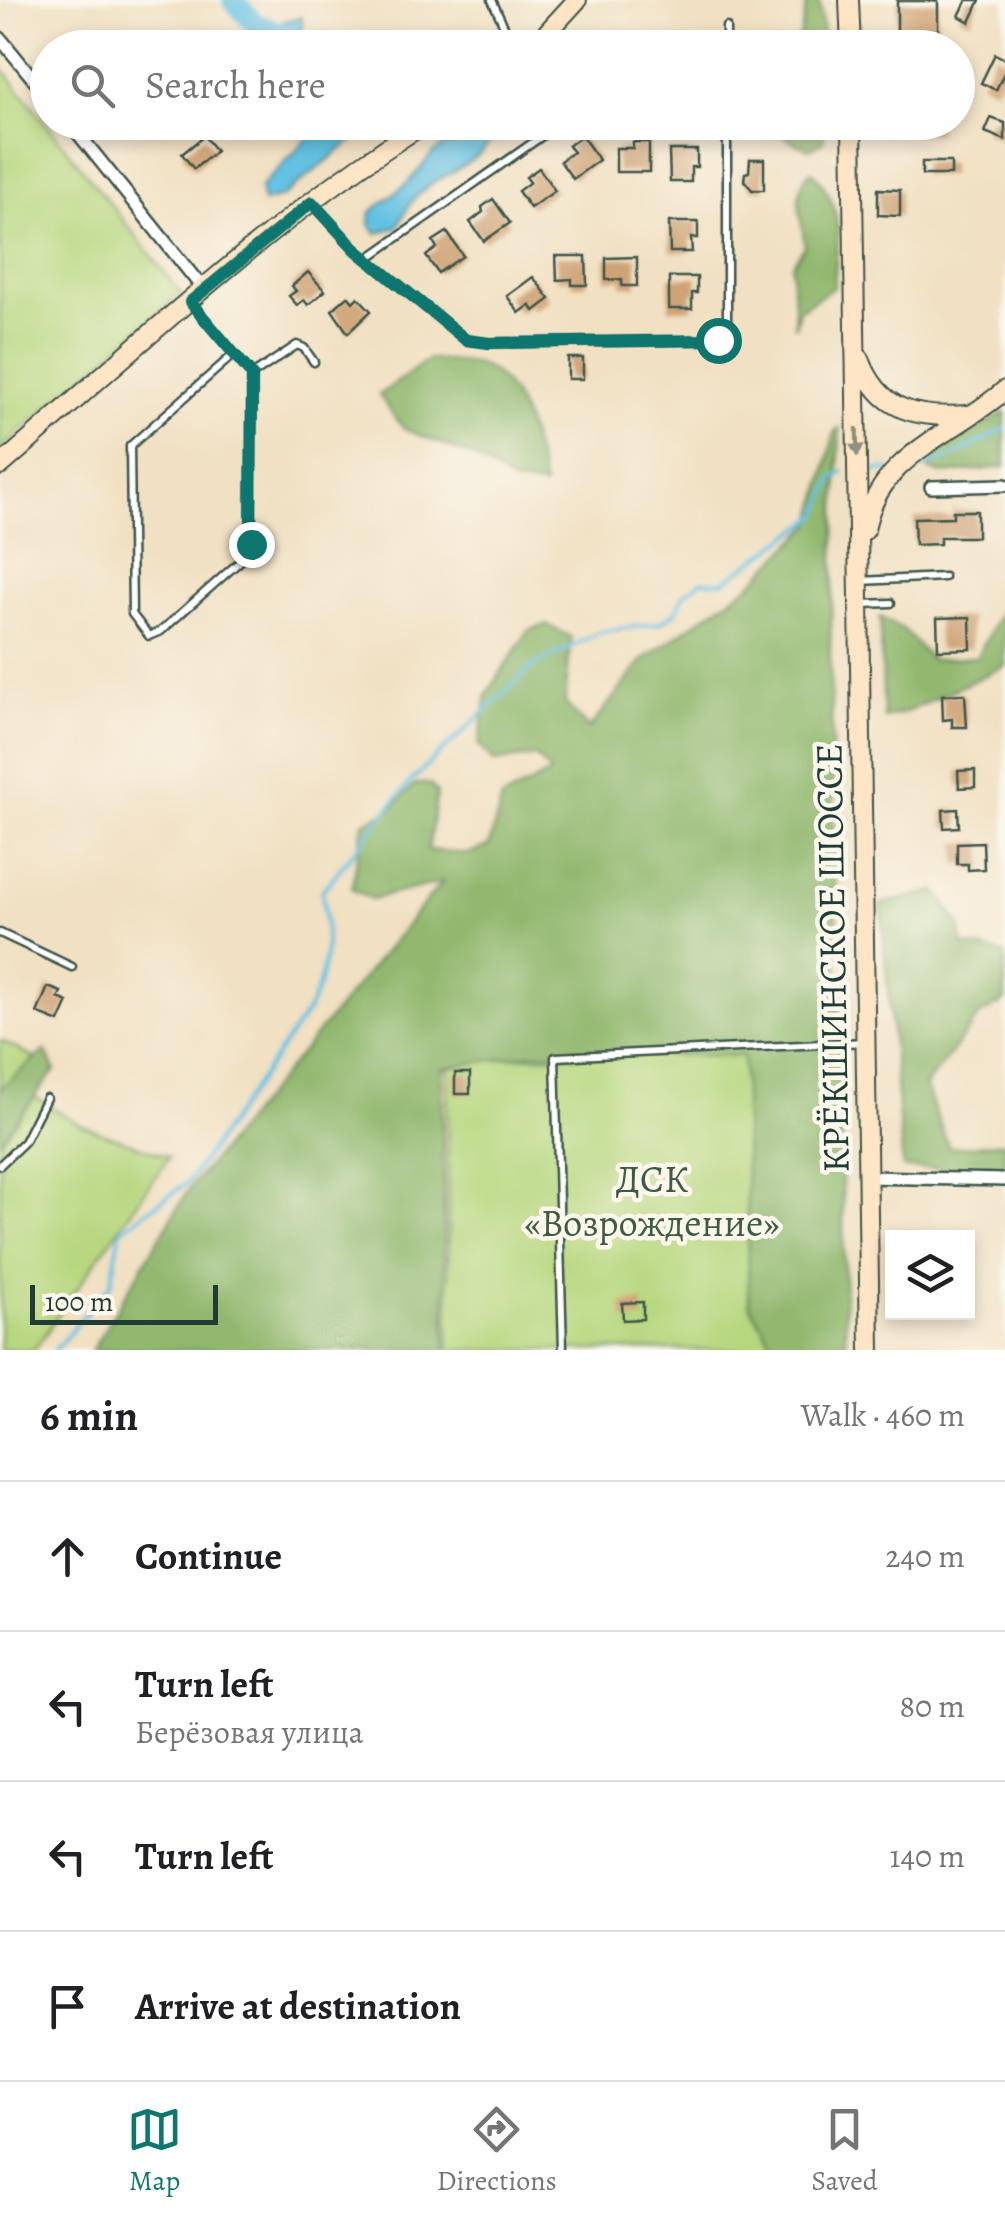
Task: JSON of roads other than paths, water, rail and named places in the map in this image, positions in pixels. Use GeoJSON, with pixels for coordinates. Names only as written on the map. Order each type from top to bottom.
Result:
{"type":"FeatureCollection","features":[{"type":"Feature","properties":{"kind":"street"},"geometry":{"type":"LineString","coordinates":[[550,30],[577,0]]}},
{"type":"Feature","properties":{"kind":"street"},"geometry":{"type":"LineString","coordinates":[[849,0],[850,30]]}},
{"type":"Feature","properties":{"kind":"street"},"geometry":{"type":"LineString","coordinates":[[0,38],[30,74]]}},
{"type":"Feature","properties":{"kind":"street"},"geometry":{"type":"LineString","coordinates":[[81,140],[197,296]]}},
{"type":"Feature","properties":{"kind":"street"},"geometry":{"type":"LineString","coordinates":[[0,466],[312,202],[399,140]]}},
{"type":"Feature","properties":{"kind":"street"},"geometry":{"type":"LineString","coordinates":[[852,140],[859,573]]}},
{"type":"Feature","properties":{"kind":"street"},"geometry":{"type":"LineString","coordinates":[[855,344],[868,379],[892,404],[933,415],[973,415]]}},
{"type":"Feature","properties":{"kind":"street"},"geometry":{"type":"LineString","coordinates":[[859,573],[870,510],[890,474],[916,450],[1005,390]]}},
{"type":"Feature","properties":{"kind":"street"},"geometry":{"type":"LineString","coordinates":[[931,488],[1005,485]]}},
{"type":"Feature","properties":{"kind":"street","name":"КРЁКШИНСКОЕ ШОССЕ"},"geometry":{"type":"LineString","coordinates":[[859,573],[870,1350]]}},
{"type":"Feature","properties":{"kind":"street"},"geometry":{"type":"LineString","coordinates":[[868,1177],[1005,1180]]}},
{"type":"Feature","properties":{"kind":"lane"},"geometry":{"type":"LineString","coordinates":[[492,0],[506,30]]}},
{"type":"Feature","properties":{"kind":"lane"},"geometry":{"type":"LineString","coordinates":[[367,259],[536,140]]}},
{"type":"Feature","properties":{"kind":"lane"},"geometry":{"type":"LineString","coordinates":[[312,202],[367,259],[472,342],[718,340],[726,332],[727,324],[726,140]]}},
{"type":"Feature","properties":{"kind":"lane"},"geometry":{"type":"LineString","coordinates":[[197,296],[252,375],[250,552],[149,636],[132,614],[130,446],[234,354]]}},
{"type":"Feature","properties":{"kind":"lane"},"geometry":{"type":"LineString","coordinates":[[252,375],[298,345],[314,362]]}},
{"type":"Feature","properties":{"kind":"lane"},"geometry":{"type":"LineString","coordinates":[[859,573],[944,577]]}},
{"type":"Feature","properties":{"kind":"lane"},"geometry":{"type":"LineString","coordinates":[[859,604],[890,603]]}},
{"type":"Feature","properties":{"kind":"lane"},"geometry":{"type":"LineString","coordinates":[[0,933],[72,966]]}},
{"type":"Feature","properties":{"kind":"lane"},"geometry":{"type":"LineString","coordinates":[[563,1350],[555,1057],[865,1042]]}},
{"type":"Feature","properties":{"kind":"lane"},"geometry":{"type":"LineString","coordinates":[[0,1165],[24,1142],[46,1098]]}},
{"type":"Feature","properties":{"kind":"water"},"geometry":{"type":"Polygon","coordinates":[[[302,17],[302,30],[280,30],[284,21],[302,17]]]}},
{"type":"Feature","properties":{"kind":"water"},"geometry":{"type":"Polygon","coordinates":[[[306,140],[353,140],[282,197],[263,202],[260,188],[306,140]]]}},
{"type":"Feature","properties":{"kind":"water"},"geometry":{"type":"Polygon","coordinates":[[[454,140],[491,140],[474,159],[425,189],[397,227],[377,233],[370,224],[371,212],[407,184],[433,153],[454,140]]]}},
{"type":"Feature","properties":{"kind":"waterway"},"geometry":{"type":"LineString","coordinates":[[233,0],[255,24],[273,30]]}},
{"type":"Feature","properties":{"kind":"waterway"},"geometry":{"type":"LineString","coordinates":[[909,469],[947,459],[1005,429]]}},
{"type":"Feature","properties":{"kind":"waterway"},"geometry":{"type":"LineString","coordinates":[[870,471],[889,470]]}},
{"type":"Feature","properties":{"kind":"waterway"},"geometry":{"type":"LineString","coordinates":[[55,1350],[111,1284],[121,1230],[188,1182],[308,1010],[326,952],[322,891],[411,781],[533,666],[600,632],[660,623],[676,612],[684,594],[702,581],[723,582],[818,516],[833,479],[843,472]]}},
{"type":"Feature","properties":{"kind":"park label","name":"ДСК «Возрождение»"},"geometry":{"type":"Point","coordinates":[652,1201]}}]}
